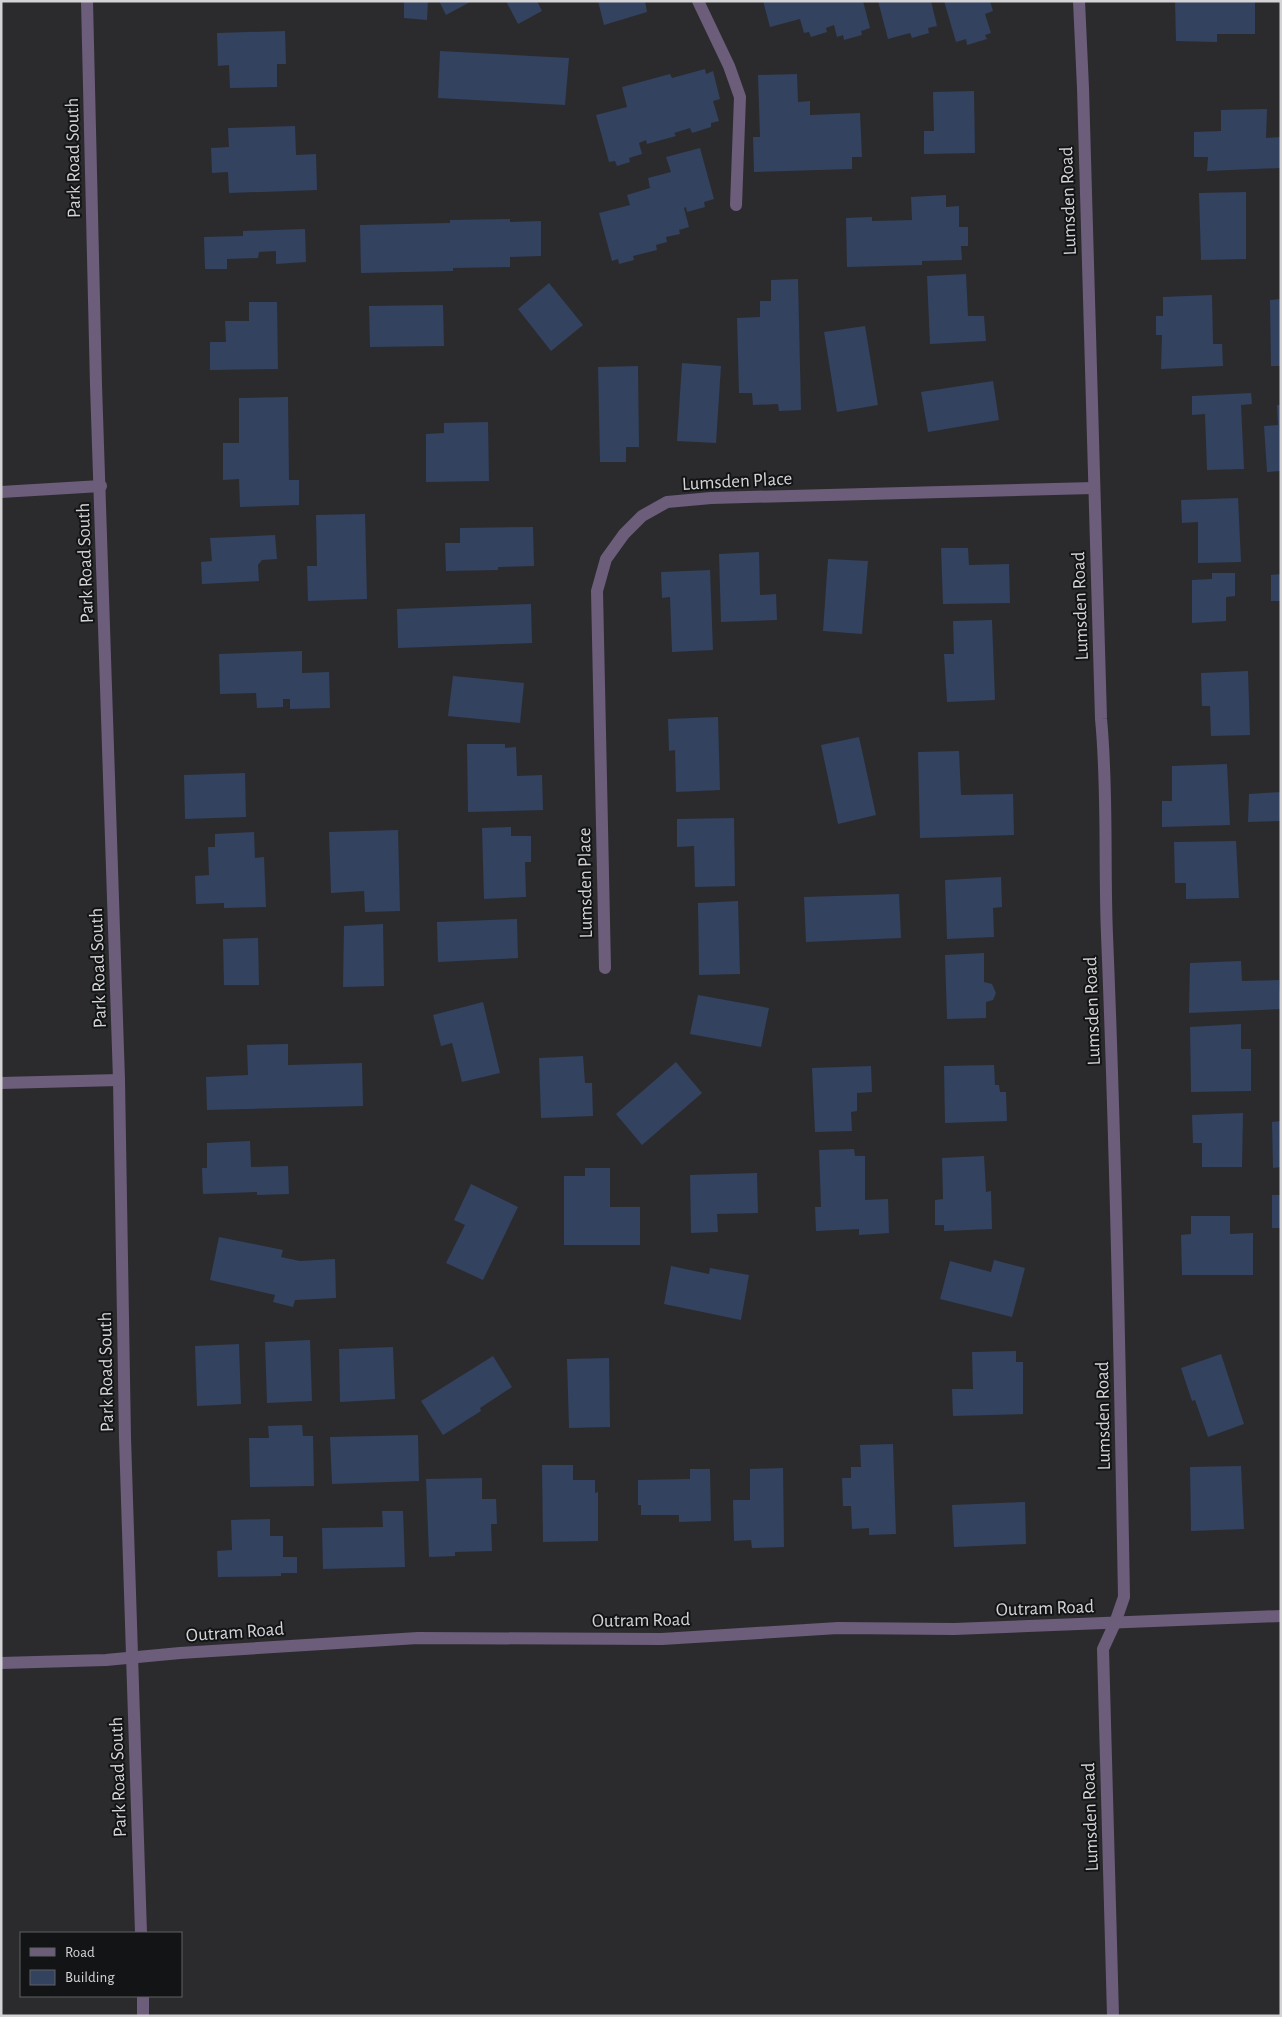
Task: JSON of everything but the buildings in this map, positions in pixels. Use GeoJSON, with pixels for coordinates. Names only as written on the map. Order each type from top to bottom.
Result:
{"type":"FeatureCollection","features":[{"type":"Feature","properties":{"kind":"street","name":"Park Road South"},"geometry":{"type":"LineString","coordinates":[[87,1],[119,1080],[125,1438],[141,1932]]}},
{"type":"Feature","properties":{"kind":"street"},"geometry":{"type":"LineString","coordinates":[[698,1],[729,66],[740,97],[736,205]]}},
{"type":"Feature","properties":{"kind":"street","name":"Lumsden Road"},"geometry":{"type":"LineString","coordinates":[[1079,1],[1084,108],[1093,488],[1101,718],[1105,756],[1106,917],[1120,1327],[1124,1597],[1103,1649],[1113,2016]]}},
{"type":"Feature","properties":{"kind":"street"},"geometry":{"type":"LineString","coordinates":[[1,492],[101,486]]}},
{"type":"Feature","properties":{"kind":"street","name":"Lumsden Place"},"geometry":{"type":"LineString","coordinates":[[605,968],[597,591],[606,559],[624,534],[642,516],[667,502],[711,498],[1093,488]]}},
{"type":"Feature","properties":{"kind":"street"},"geometry":{"type":"LineString","coordinates":[[1,1083],[119,1080]]}},
{"type":"Feature","properties":{"kind":"street","name":"Outram Road"},"geometry":{"type":"LineString","coordinates":[[1,1663],[133,1658],[180,1653],[418,1638],[662,1639],[838,1628],[954,1629],[1281,1616]]}},
{"type":"Feature","properties":{"kind":"street"},"geometry":{"type":"LineString","coordinates":[[142,1997],[143,2016]]}}]}
